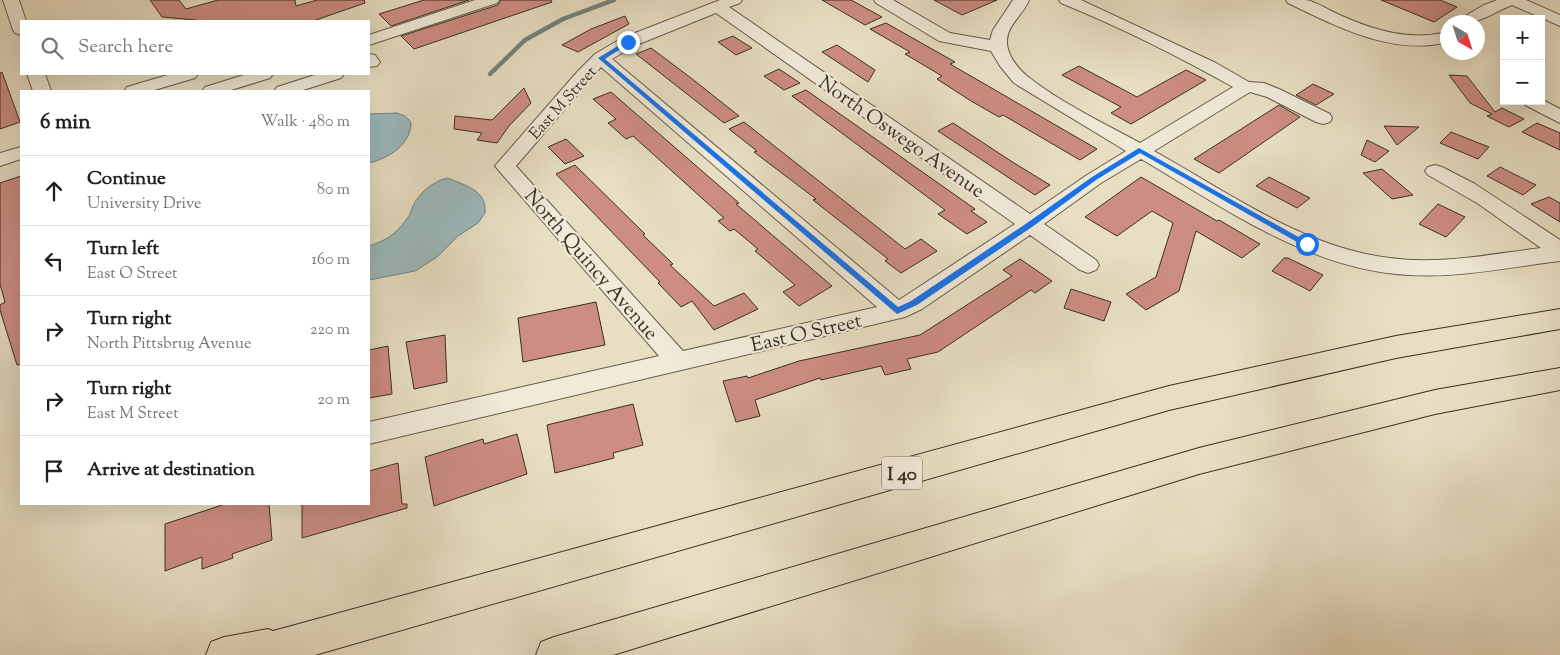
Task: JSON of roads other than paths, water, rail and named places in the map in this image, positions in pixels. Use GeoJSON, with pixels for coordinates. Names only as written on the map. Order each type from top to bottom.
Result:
{"type":"FeatureCollection","features":[{"type":"Feature","properties":{"kind":"highway","name":"I 40"},"geometry":{"type":"LineString","coordinates":[[251,655],[1169,398],[1396,347],[1560,319]]}},
{"type":"Feature","properties":{"kind":"highway"},"geometry":{"type":"LineString","coordinates":[[554,655],[1199,462],[1435,402],[1560,380]]}},
{"type":"Feature","properties":{"kind":"highway"},"geometry":{"type":"LineString","coordinates":[[224,655],[306,640]]}},
{"type":"Feature","properties":{"kind":"street"},"geometry":{"type":"LineString","coordinates":[[11,0],[20,27]]}},
{"type":"Feature","properties":{"kind":"street"},"geometry":{"type":"LineString","coordinates":[[370,40],[491,0]]}},
{"type":"Feature","properties":{"kind":"street"},"geometry":{"type":"LineString","coordinates":[[882,0],[946,36],[976,44],[997,46]]}},
{"type":"Feature","properties":{"kind":"street"},"geometry":{"type":"LineString","coordinates":[[1021,0],[1018,9],[1001,31],[997,46],[1007,66],[1020,79],[1139,150],[1307,244],[1350,258],[1388,266],[1425,269],[1560,252]]}},
{"type":"Feature","properties":{"kind":"street"},"geometry":{"type":"LineString","coordinates":[[1067,0],[1090,9],[1202,63],[1246,87],[1258,87],[1324,118]]}},
{"type":"Feature","properties":{"kind":"street"},"geometry":{"type":"LineString","coordinates":[[1294,0],[1351,25],[1383,36],[1421,41],[1440,38]]}},
{"type":"Feature","properties":{"kind":"street"},"geometry":{"type":"LineString","coordinates":[[1478,15],[1490,8],[1513,0],[1560,21]]}},
{"type":"Feature","properties":{"kind":"street","name":"East M Street"},"geometry":{"type":"LineString","coordinates":[[505,166],[601,58],[628,42],[726,3]]}},
{"type":"Feature","properties":{"kind":"street","name":"North Oswego Avenue"},"geometry":{"type":"LineString","coordinates":[[726,3],[1029,225],[1088,265]]}},
{"type":"Feature","properties":{"kind":"street"},"geometry":{"type":"LineString","coordinates":[[601,58],[897,311]]}},
{"type":"Feature","properties":{"kind":"street"},"geometry":{"type":"LineString","coordinates":[[36,75],[42,90]]}},
{"type":"Feature","properties":{"kind":"street"},"geometry":{"type":"LineString","coordinates":[[136,90],[186,75]]}},
{"type":"Feature","properties":{"kind":"street"},"geometry":{"type":"LineString","coordinates":[[214,90],[261,75]]}},
{"type":"Feature","properties":{"kind":"street"},"geometry":{"type":"LineString","coordinates":[[285,90],[332,75]]}},
{"type":"Feature","properties":{"kind":"street","name":"East O Street"},"geometry":{"type":"LineString","coordinates":[[370,433],[897,311],[914,303],[1029,225],[1094,178],[1246,87]]}},
{"type":"Feature","properties":{"kind":"street"},"geometry":{"type":"LineString","coordinates":[[1538,105],[1560,117]]}},
{"type":"Feature","properties":{"kind":"street"},"geometry":{"type":"LineString","coordinates":[[0,160],[20,153]]}},
{"type":"Feature","properties":{"kind":"street","name":"North Quincy Avenue"},"geometry":{"type":"LineString","coordinates":[[505,166],[678,362]]}},
{"type":"Feature","properties":{"kind":"street"},"geometry":{"type":"LineString","coordinates":[[1435,171],[1462,184],[1493,204],[1560,252]]}},
{"type":"Feature","properties":{"kind":"water"},"geometry":{"type":"Polygon","coordinates":[[[397,113],[405,116],[411,122],[407,137],[398,149],[384,158],[370,163],[370,114],[397,113]]]}},
{"type":"Feature","properties":{"kind":"water"},"geometry":{"type":"Polygon","coordinates":[[[448,178],[479,194],[485,205],[485,213],[478,223],[458,236],[437,257],[415,271],[370,280],[370,246],[394,233],[407,218],[423,192],[448,178]]]}},
{"type":"Feature","properties":{"kind":"waterway"},"geometry":{"type":"LineString","coordinates":[[490,74],[525,40],[563,19],[614,0]]}}]}
